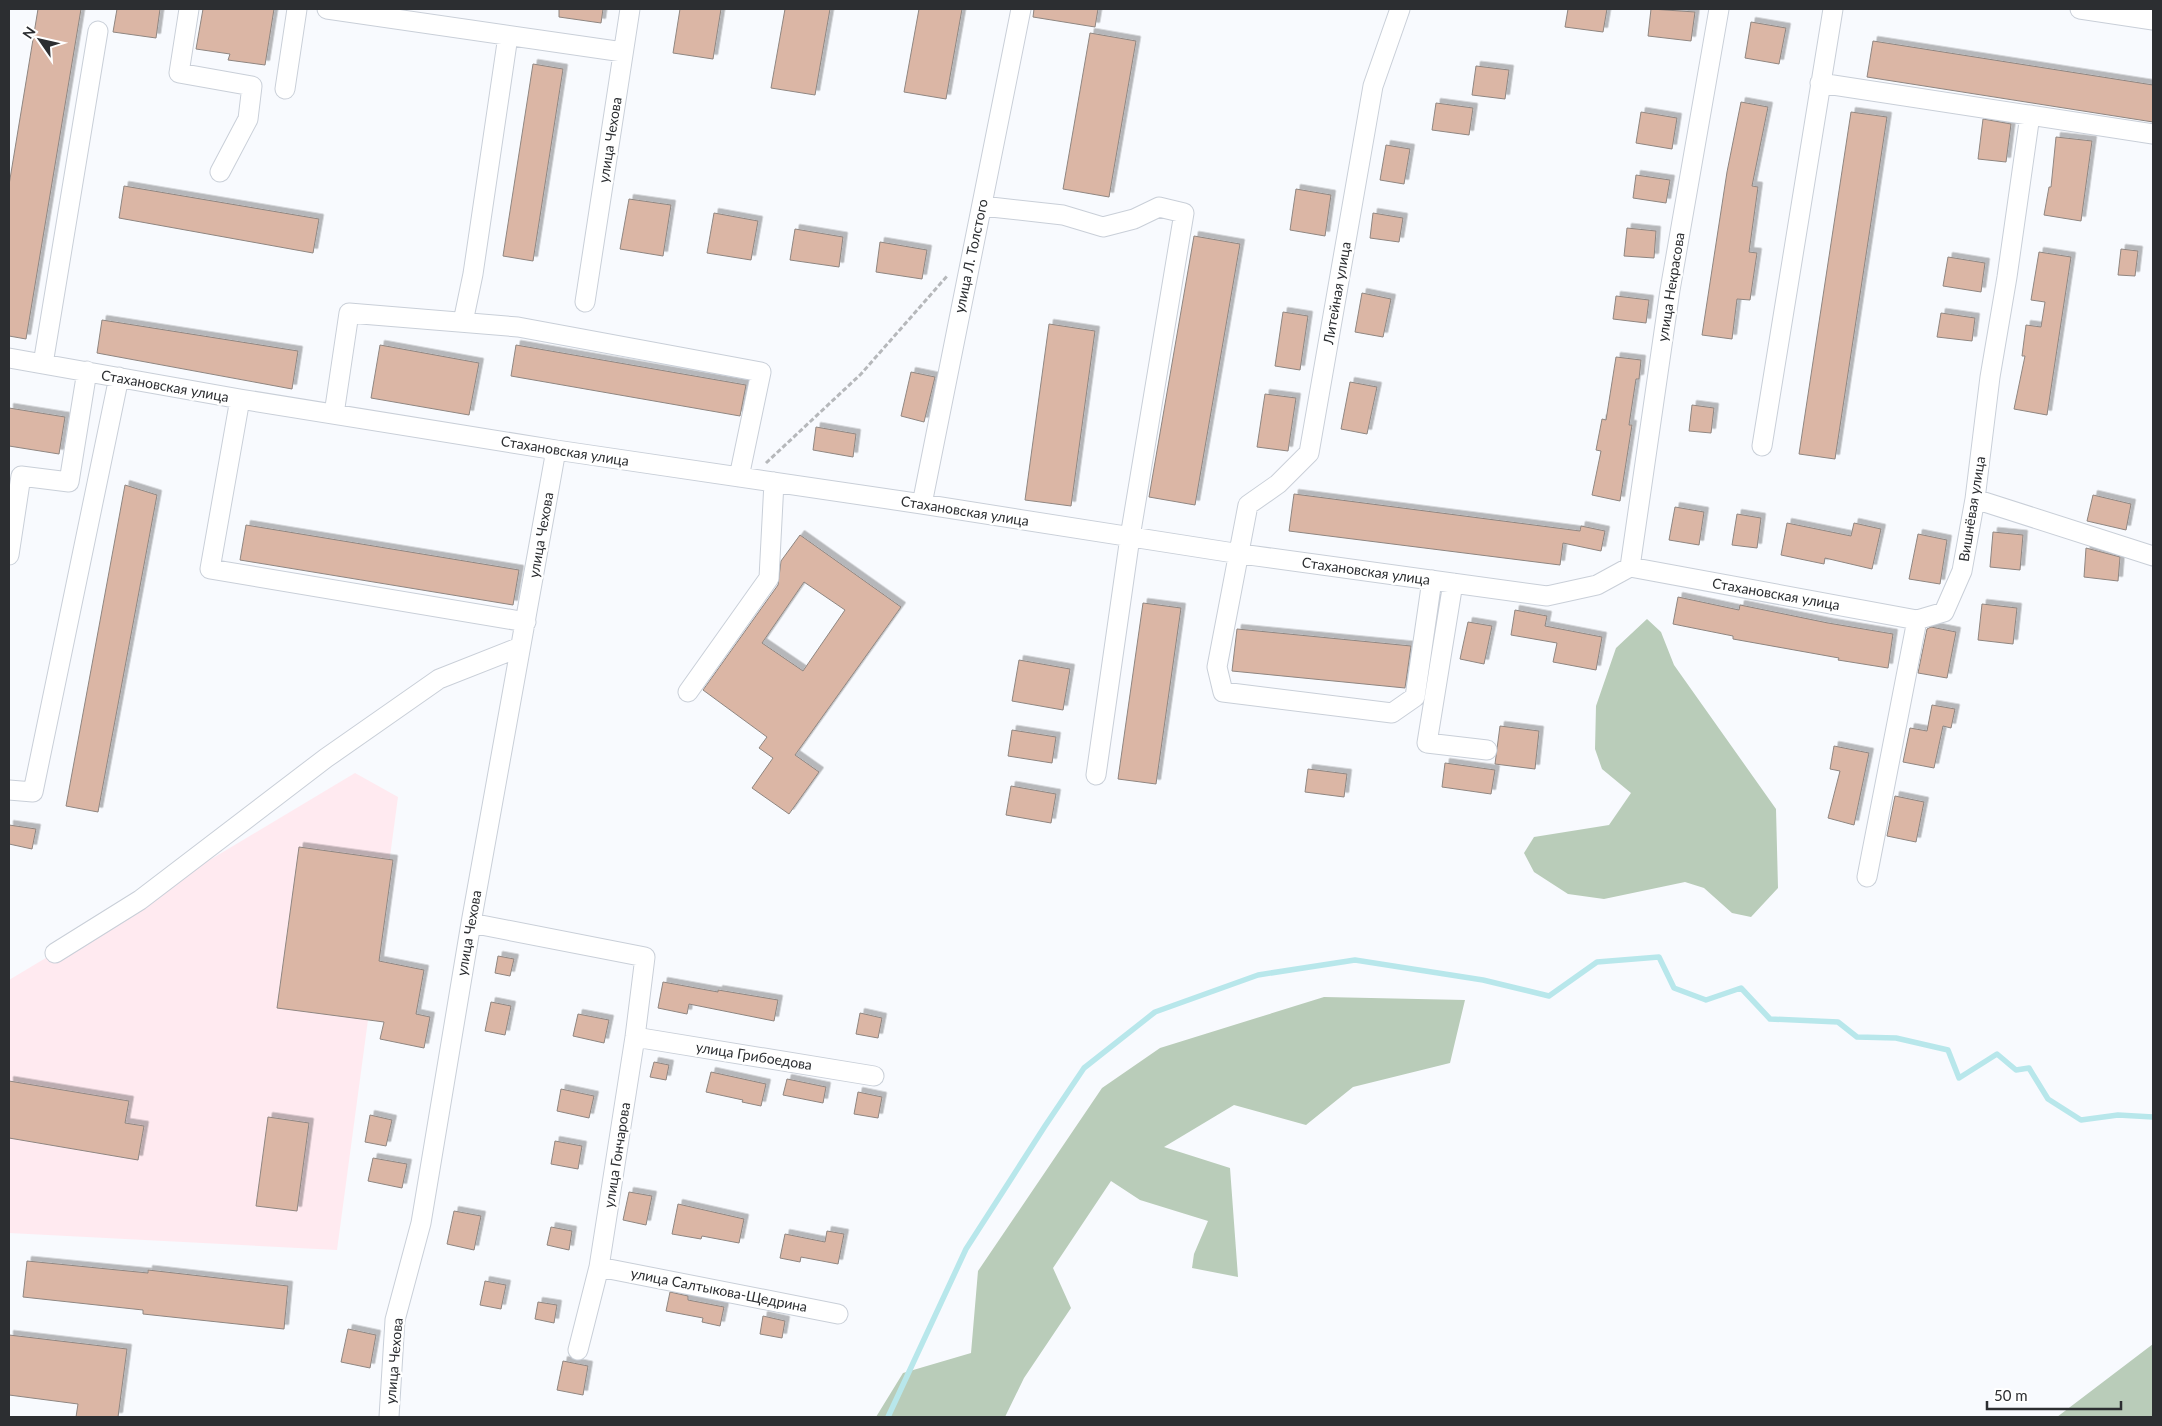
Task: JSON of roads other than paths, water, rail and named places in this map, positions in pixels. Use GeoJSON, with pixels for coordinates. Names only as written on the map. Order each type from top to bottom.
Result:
{"type":"FeatureCollection","features":[{"type":"Feature","properties":{"kind":"street"},"geometry":{"type":"LineString","coordinates":[[189,9],[179,73],[252,86],[248,119],[220,172]]}},
{"type":"Feature","properties":{"kind":"street"},"geometry":{"type":"LineString","coordinates":[[285,89],[298,9]]}},
{"type":"Feature","properties":{"kind":"street"},"geometry":{"type":"LineString","coordinates":[[326,9],[623,52]]}},
{"type":"Feature","properties":{"kind":"street","name":"улица Чехова"},"geometry":{"type":"LineString","coordinates":[[585,302],[630,9]]}},
{"type":"Feature","properties":{"kind":"street","name":"улица Л. Толстого"},"geometry":{"type":"LineString","coordinates":[[922,504],[1021,9]]}},
{"type":"Feature","properties":{"kind":"street","name":"Литейная улица"},"geometry":{"type":"LineString","coordinates":[[1400,9],[1373,86],[1308,453],[1278,484],[1248,505],[1217,667],[1223,692],[1392,713],[1415,697],[1432,580]]}},
{"type":"Feature","properties":{"kind":"street","name":"улица Некрасова"},"geometry":{"type":"LineString","coordinates":[[1630,567],[1670,290],[1719,9]]}},
{"type":"Feature","properties":{"kind":"street"},"geometry":{"type":"LineString","coordinates":[[1762,446],[1833,9]]}},
{"type":"Feature","properties":{"kind":"street"},"geometry":{"type":"LineString","coordinates":[[2080,9],[2153,20]]}},
{"type":"Feature","properties":{"kind":"street"},"geometry":{"type":"LineString","coordinates":[[43,364],[98,30]]}},
{"type":"Feature","properties":{"kind":"street"},"geometry":{"type":"LineString","coordinates":[[462,322],[473,274],[508,36]]}},
{"type":"Feature","properties":{"kind":"street"},"geometry":{"type":"LineString","coordinates":[[1820,83],[2153,134]]}},
{"type":"Feature","properties":{"kind":"street","name":"Вишнёвая улица"},"geometry":{"type":"LineString","coordinates":[[1917,620],[1944,612],[1962,571],[1975,499],[1990,377],[2007,277],[2030,115]]}},
{"type":"Feature","properties":{"kind":"street"},"geometry":{"type":"LineString","coordinates":[[982,206],[1063,215],[1103,227],[1134,219],[1159,207],[1184,213],[1130,537],[1096,775]]}},
{"type":"Feature","properties":{"kind":"street"},"geometry":{"type":"LineString","coordinates":[[334,414],[349,313],[518,326],[761,372],[739,477]]}},
{"type":"Feature","properties":{"kind":"street","name":"Стахановская улица"},"geometry":{"type":"LineString","coordinates":[[9,358],[240,399],[556,450],[922,504],[1238,554],[1547,596],[1597,585],[1630,567],[1917,620]]}},
{"type":"Feature","properties":{"kind":"street"},"geometry":{"type":"LineString","coordinates":[[9,555],[21,476],[69,482],[87,372]]}},
{"type":"Feature","properties":{"kind":"street"},"geometry":{"type":"LineString","coordinates":[[9,790],[33,792],[119,377]]}},
{"type":"Feature","properties":{"kind":"street"},"geometry":{"type":"LineString","coordinates":[[240,399],[210,569],[526,622]]}},
{"type":"Feature","properties":{"kind":"street","name":"улица Чехова"},"geometry":{"type":"LineString","coordinates":[[389,1417],[395,1320],[420,1222],[471,923],[556,450]]}},
{"type":"Feature","properties":{"kind":"street"},"geometry":{"type":"LineString","coordinates":[[688,692],[769,578],[774,482]]}},
{"type":"Feature","properties":{"kind":"street"},"geometry":{"type":"LineString","coordinates":[[1975,499],[2153,556]]}},
{"type":"Feature","properties":{"kind":"street"},"geometry":{"type":"LineString","coordinates":[[1453,583],[1427,743],[1487,750]]}},
{"type":"Feature","properties":{"kind":"street"},"geometry":{"type":"LineString","coordinates":[[1867,877],[1917,620]]}},
{"type":"Feature","properties":{"kind":"street"},"geometry":{"type":"LineString","coordinates":[[54,953],[140,900],[326,758],[439,679],[520,646]]}},
{"type":"Feature","properties":{"kind":"street","name":"улица Гончарова"},"geometry":{"type":"LineString","coordinates":[[471,923],[645,957],[635,1037],[599,1267],[578,1350]]}},
{"type":"Feature","properties":{"kind":"street","name":"улица Грибоедова"},"geometry":{"type":"LineString","coordinates":[[635,1037],[874,1076]]}},
{"type":"Feature","properties":{"kind":"street","name":"улица Салтыкова-Щедрина"},"geometry":{"type":"LineString","coordinates":[[599,1267],[838,1314]]}},
{"type":"Feature","properties":{"kind":"waterway"},"geometry":{"type":"LineString","coordinates":[[888,1417],[966,1249],[1084,1068],[1155,1012],[1258,975],[1355,960],[1483,980],[1549,996],[1597,962],[1659,957],[1674,988],[1706,1000],[1741,988],[1770,1019],[1838,1022],[1857,1037],[1896,1038],[1948,1050],[1959,1078],[1997,1054],[2016,1070],[2029,1068],[2048,1099],[2081,1120],[2118,1115],[2153,1117]]}}]}
